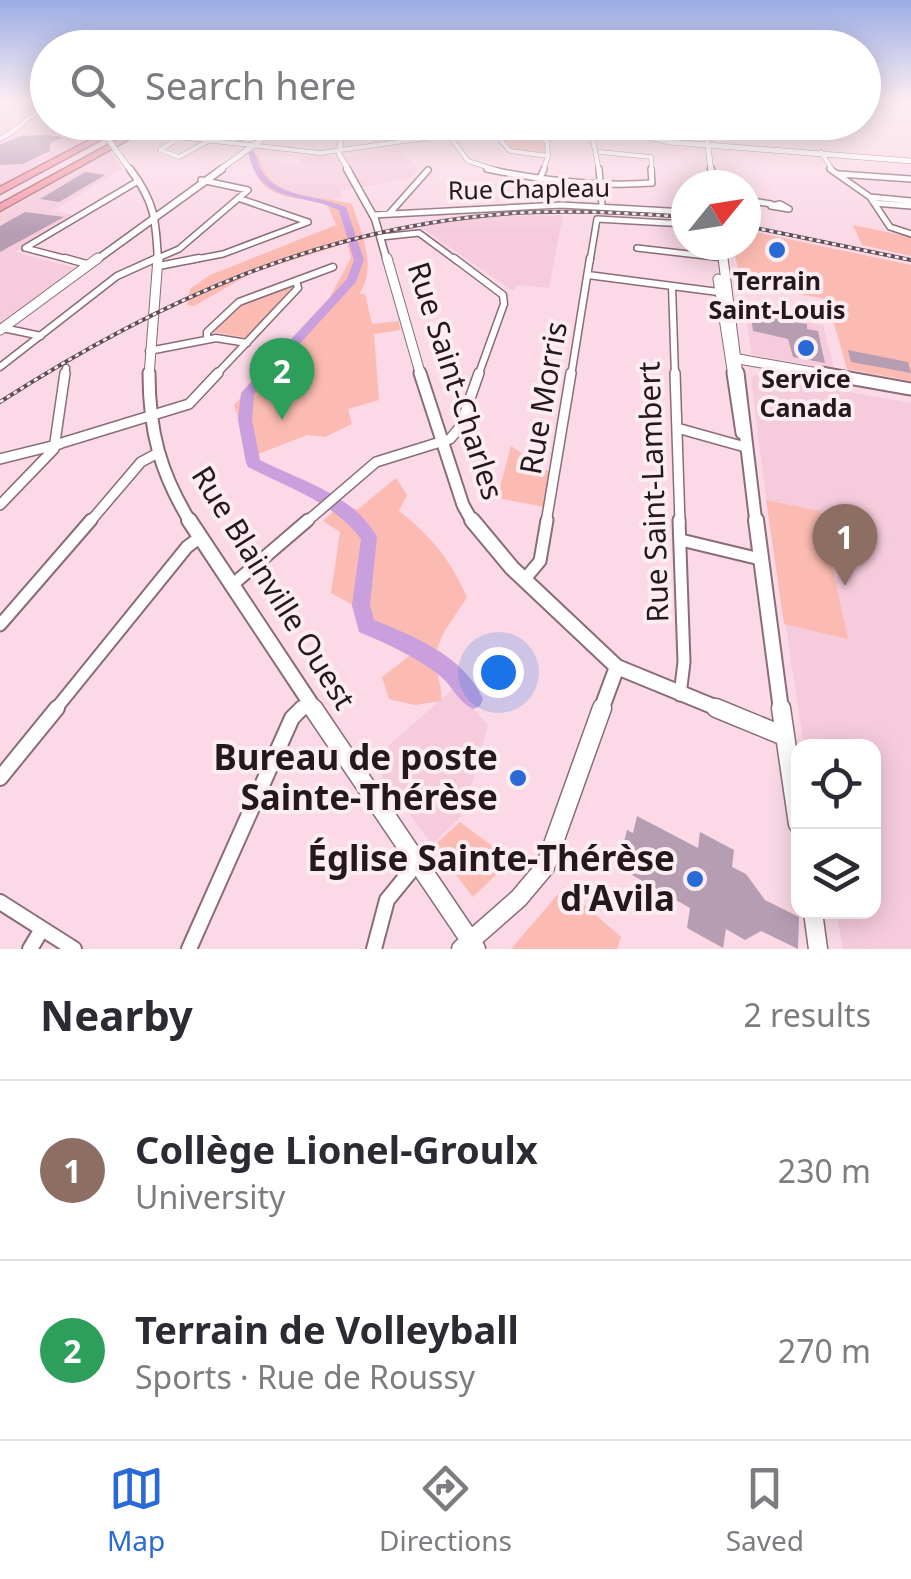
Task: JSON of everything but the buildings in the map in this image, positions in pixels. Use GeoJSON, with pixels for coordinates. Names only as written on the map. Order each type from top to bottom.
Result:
{"type":"FeatureCollection","features":[{"type":"Feature","properties":{"kind":"highway"},"geometry":{"type":"LineString","coordinates":[[0,191],[89,144]]}},
{"type":"Feature","properties":{"kind":"highway"},"geometry":{"type":"LineString","coordinates":[[0,208],[116,144]]}},
{"type":"Feature","properties":{"kind":"street","name":"Rue Blainville Ouest"},"geometry":{"type":"LineString","coordinates":[[112,144],[152,202],[155,216],[159,261],[149,351],[152,417],[158,453],[172,492],[230,586],[418,862],[469,946]]}},
{"type":"Feature","properties":{"kind":"street"},"geometry":{"type":"LineString","coordinates":[[168,144],[159,150],[170,159],[182,157],[201,144]]}},
{"type":"Feature","properties":{"kind":"street"},"geometry":{"type":"LineString","coordinates":[[234,144],[339,152],[379,144]]}},
{"type":"Feature","properties":{"kind":"street"},"geometry":{"type":"LineString","coordinates":[[90,266],[254,144]]}},
{"type":"Feature","properties":{"kind":"street"},"geometry":{"type":"LineString","coordinates":[[339,152],[340,144]]}},
{"type":"Feature","properties":{"kind":"street"},"geometry":{"type":"LineString","coordinates":[[455,144],[474,164],[502,172],[644,184],[653,181],[651,157],[600,152]]}},
{"type":"Feature","properties":{"kind":"street"},"geometry":{"type":"LineString","coordinates":[[504,144],[510,152],[548,156]]}},
{"type":"Feature","properties":{"kind":"street"},"geometry":{"type":"LineString","coordinates":[[541,176],[548,156],[546,144]]}},
{"type":"Feature","properties":{"kind":"street"},"geometry":{"type":"LineString","coordinates":[[596,144],[600,152],[596,180],[602,205]]}},
{"type":"Feature","properties":{"kind":"street"},"geometry":{"type":"LineString","coordinates":[[702,144],[911,160]]}},
{"type":"Feature","properties":{"kind":"street"},"geometry":{"type":"LineString","coordinates":[[707,145],[709,170]]}},
{"type":"Feature","properties":{"kind":"street","name":"Rue Saint-Charles"},"geometry":{"type":"LineString","coordinates":[[339,152],[374,215],[442,442],[468,514],[490,545],[617,666],[784,736]]}},
{"type":"Feature","properties":{"kind":"street"},"geometry":{"type":"LineString","coordinates":[[821,153],[838,174],[872,200],[890,228],[911,234]]}},
{"type":"Feature","properties":{"kind":"street"},"geometry":{"type":"LineString","coordinates":[[390,214],[428,170]]}},
{"type":"Feature","properties":{"kind":"street"},"geometry":{"type":"LineString","coordinates":[[838,174],[911,179]]}},
{"type":"Feature","properties":{"kind":"street"},"geometry":{"type":"LineString","coordinates":[[90,266],[25,248],[138,180]]}},
{"type":"Feature","properties":{"kind":"street"},"geometry":{"type":"LineString","coordinates":[[0,367],[117,276],[159,261],[182,247],[247,187],[205,180],[2,329]]}},
{"type":"Feature","properties":{"kind":"street"},"geometry":{"type":"LineString","coordinates":[[159,261],[218,256],[308,222],[238,198]]}},
{"type":"Feature","properties":{"kind":"street"},"geometry":{"type":"LineString","coordinates":[[152,202],[173,200]]}},
{"type":"Feature","properties":{"kind":"street"},"geometry":{"type":"LineString","coordinates":[[872,200],[911,204]]}},
{"type":"Feature","properties":{"kind":"street"},"geometry":{"type":"LineString","coordinates":[[761,202],[772,204]]}},
{"type":"Feature","properties":{"kind":"street","name":"Rue Chapleau"},"geometry":{"type":"LineString","coordinates":[[374,215],[602,205],[671,211]]}},
{"type":"Feature","properties":{"kind":"street","name":"Rue Morris"},"geometry":{"type":"LineString","coordinates":[[524,580],[540,561],[598,218],[671,223]]}},
{"type":"Feature","properties":{"kind":"street"},"geometry":{"type":"LineString","coordinates":[[230,586],[383,458],[442,442],[454,436],[460,427],[504,297],[419,233],[381,237]]}},
{"type":"Feature","properties":{"kind":"street"},"geometry":{"type":"LineString","coordinates":[[128,239],[158,238]]}},
{"type":"Feature","properties":{"kind":"street"},"geometry":{"type":"LineString","coordinates":[[637,248],[671,252]]}},
{"type":"Feature","properties":{"kind":"street"},"geometry":{"type":"LineString","coordinates":[[719,260],[791,780]]}},
{"type":"Feature","properties":{"kind":"street"},"geometry":{"type":"LineString","coordinates":[[207,339],[207,332],[237,303],[333,267]]}},
{"type":"Feature","properties":{"kind":"street"},"geometry":{"type":"LineString","coordinates":[[588,276],[724,293]]}},
{"type":"Feature","properties":{"kind":"street"},"geometry":{"type":"LineString","coordinates":[[0,458],[138,427],[152,417],[190,404],[298,288],[296,281]]}},
{"type":"Feature","properties":{"kind":"street","name":"Rue Saint-Lambert"},"geometry":{"type":"LineString","coordinates":[[672,286],[682,540],[684,670],[680,695]]}},
{"type":"Feature","properties":{"kind":"street"},"geometry":{"type":"LineString","coordinates":[[2,329],[41,336]]}},
{"type":"Feature","properties":{"kind":"street"},"geometry":{"type":"LineString","coordinates":[[149,351],[207,339],[248,343]]}},
{"type":"Feature","properties":{"kind":"street"},"geometry":{"type":"LineString","coordinates":[[734,362],[911,390]]}},
{"type":"Feature","properties":{"kind":"street"},"geometry":{"type":"LineString","coordinates":[[734,362],[911,397]]}},
{"type":"Feature","properties":{"kind":"street"},"geometry":{"type":"LineString","coordinates":[[0,505],[43,464],[56,444],[66,368]]}},
{"type":"Feature","properties":{"kind":"street"},"geometry":{"type":"LineString","coordinates":[[677,428],[745,447]]}},
{"type":"Feature","properties":{"kind":"street"},"geometry":{"type":"LineString","coordinates":[[0,625],[143,460],[158,453]]}},
{"type":"Feature","properties":{"kind":"street"},"geometry":{"type":"LineString","coordinates":[[0,778],[199,538]]}},
{"type":"Feature","properties":{"kind":"street"},"geometry":{"type":"LineString","coordinates":[[682,540],[760,559]]}},
{"type":"Feature","properties":{"kind":"street"},"geometry":{"type":"LineString","coordinates":[[469,946],[546,867],[617,666]]}},
{"type":"Feature","properties":{"kind":"street"},"geometry":{"type":"LineString","coordinates":[[189,949],[292,718],[308,702]]}},
{"type":"Feature","properties":{"kind":"street"},"geometry":{"type":"LineString","coordinates":[[374,949],[386,900],[418,862]]}},
{"type":"Feature","properties":{"kind":"street"},"geometry":{"type":"LineString","coordinates":[[0,902],[74,949]]}},
{"type":"Feature","properties":{"kind":"street"},"geometry":{"type":"LineString","coordinates":[[813,919],[818,949]]}},
{"type":"Feature","properties":{"kind":"street"},"geometry":{"type":"LineString","coordinates":[[30,949],[42,928]]}},
{"type":"Feature","properties":{"kind":"shaded area"},"geometry":{"type":"Polygon","coordinates":[[[0,144],[84,144],[0,187],[0,144]]]}},
{"type":"Feature","properties":{"kind":"shaded area"},"geometry":{"type":"Polygon","coordinates":[[[505,144],[547,144],[546,155],[512,152],[505,144]]]}},
{"type":"Feature","properties":{"kind":"shaded area"},"geometry":{"type":"Polygon","coordinates":[[[397,148],[419,169],[411,178],[340,191],[343,197],[330,200],[303,198],[282,190],[264,172],[259,159],[298,164],[309,154],[334,155],[335,159],[397,148]]]}},
{"type":"Feature","properties":{"kind":"shaded area"},"geometry":{"type":"Polygon","coordinates":[[[110,151],[122,169],[53,211],[76,215],[15,252],[75,268],[0,323],[0,214],[110,151]]]}},
{"type":"Feature","properties":{"kind":"shaded area"},"geometry":{"type":"Polygon","coordinates":[[[258,154],[264,170],[283,189],[352,204],[368,262],[365,284],[359,294],[365,294],[372,324],[398,321],[401,330],[374,334],[379,400],[348,409],[352,424],[325,437],[307,435],[251,457],[234,405],[334,298],[331,295],[351,258],[347,243],[252,273],[194,306],[187,305],[190,289],[210,275],[336,225],[327,204],[278,194],[261,182],[251,157],[258,154]]]}},
{"type":"Feature","properties":{"kind":"shaded area"},"geometry":{"type":"Polygon","coordinates":[[[563,215],[549,288],[518,285],[513,291],[419,226],[480,217],[563,215]]]}},
{"type":"Feature","properties":{"kind":"shaded area"},"geometry":{"type":"Polygon","coordinates":[[[853,225],[911,237],[911,256],[862,245],[853,225]]]}},
{"type":"Feature","properties":{"kind":"shaded area"},"geometry":{"type":"Polygon","coordinates":[[[761,233],[911,265],[911,381],[847,369],[827,299],[741,284],[736,260],[761,260],[761,233]]]}},
{"type":"Feature","properties":{"kind":"shaded area"},"geometry":{"type":"Polygon","coordinates":[[[293,286],[247,338],[213,332],[241,304],[293,286]]]}},
{"type":"Feature","properties":{"kind":"shaded area"},"geometry":{"type":"Polygon","coordinates":[[[745,313],[823,325],[834,369],[752,355],[745,313]]]}},
{"type":"Feature","properties":{"kind":"shaded area"},"geometry":{"type":"Polygon","coordinates":[[[755,375],[911,403],[911,949],[843,949],[837,919],[881,919],[881,739],[803,739],[751,379],[755,375]]]}},
{"type":"Feature","properties":{"kind":"shaded area"},"geometry":{"type":"Polygon","coordinates":[[[511,446],[555,475],[549,508],[497,498],[511,446]]]}},
{"type":"Feature","properties":{"kind":"shaded area"},"geometry":{"type":"Polygon","coordinates":[[[396,478],[407,495],[399,511],[439,549],[467,597],[437,652],[441,701],[415,705],[389,699],[382,677],[409,656],[393,631],[372,637],[359,624],[351,604],[331,593],[340,532],[323,521],[342,503],[357,510],[396,478]]]}},
{"type":"Feature","properties":{"kind":"shaded area"},"geometry":{"type":"Polygon","coordinates":[[[766,500],[820,511],[848,639],[784,624],[766,500]]]}},
{"type":"Feature","properties":{"kind":"shaded area"},"geometry":{"type":"Polygon","coordinates":[[[454,688],[488,725],[464,813],[432,845],[371,761],[454,688]]]}},
{"type":"Feature","properties":{"kind":"shaded area"},"geometry":{"type":"Polygon","coordinates":[[[460,822],[511,860],[473,897],[434,846],[460,822]]]}},
{"type":"Feature","properties":{"kind":"shaded area"},"geometry":{"type":"Polygon","coordinates":[[[564,887],[621,937],[617,949],[511,949],[564,887]]]}},
{"type":"Feature","properties":{"kind":"waterway"},"geometry":{"type":"LineString","coordinates":[[251,153],[258,172],[277,191],[343,209],[359,260],[352,280],[248,393],[245,420],[253,463],[331,501],[358,523],[369,537],[361,605],[366,626],[401,640],[448,669],[473,699]]}},
{"type":"Feature","properties":{"kind":"railway"},"geometry":{"type":"LineString","coordinates":[[0,402],[178,303],[240,276],[367,236],[434,222],[503,214],[594,212],[671,216]]}},
{"type":"Feature","properties":{"kind":"railway"},"geometry":{"type":"LineString","coordinates":[[761,229],[911,260]]}},
{"type":"Feature","properties":{"kind":"place","name":"Terrain Saint-Louis"},"geometry":{"type":"Point","coordinates":[777,250]}},
{"type":"Feature","properties":{"kind":"place","name":"Service Canada"},"geometry":{"type":"Point","coordinates":[806,348]}},
{"type":"Feature","properties":{"kind":"place","name":"Terrain de Volleyball"},"geometry":{"type":"Point","coordinates":[282,420]}},
{"type":"Feature","properties":{"kind":"place","name":"Collège Lionel-Groulx"},"geometry":{"type":"Point","coordinates":[845,586]}},
{"type":"Feature","properties":{"kind":"place","name":"Bureau de poste Sainte-Thérèse"},"geometry":{"type":"Point","coordinates":[518,778]}},
{"type":"Feature","properties":{"kind":"place","name":"Église Sainte-Thérèse d'Avila"},"geometry":{"type":"Point","coordinates":[695,879]}}]}
